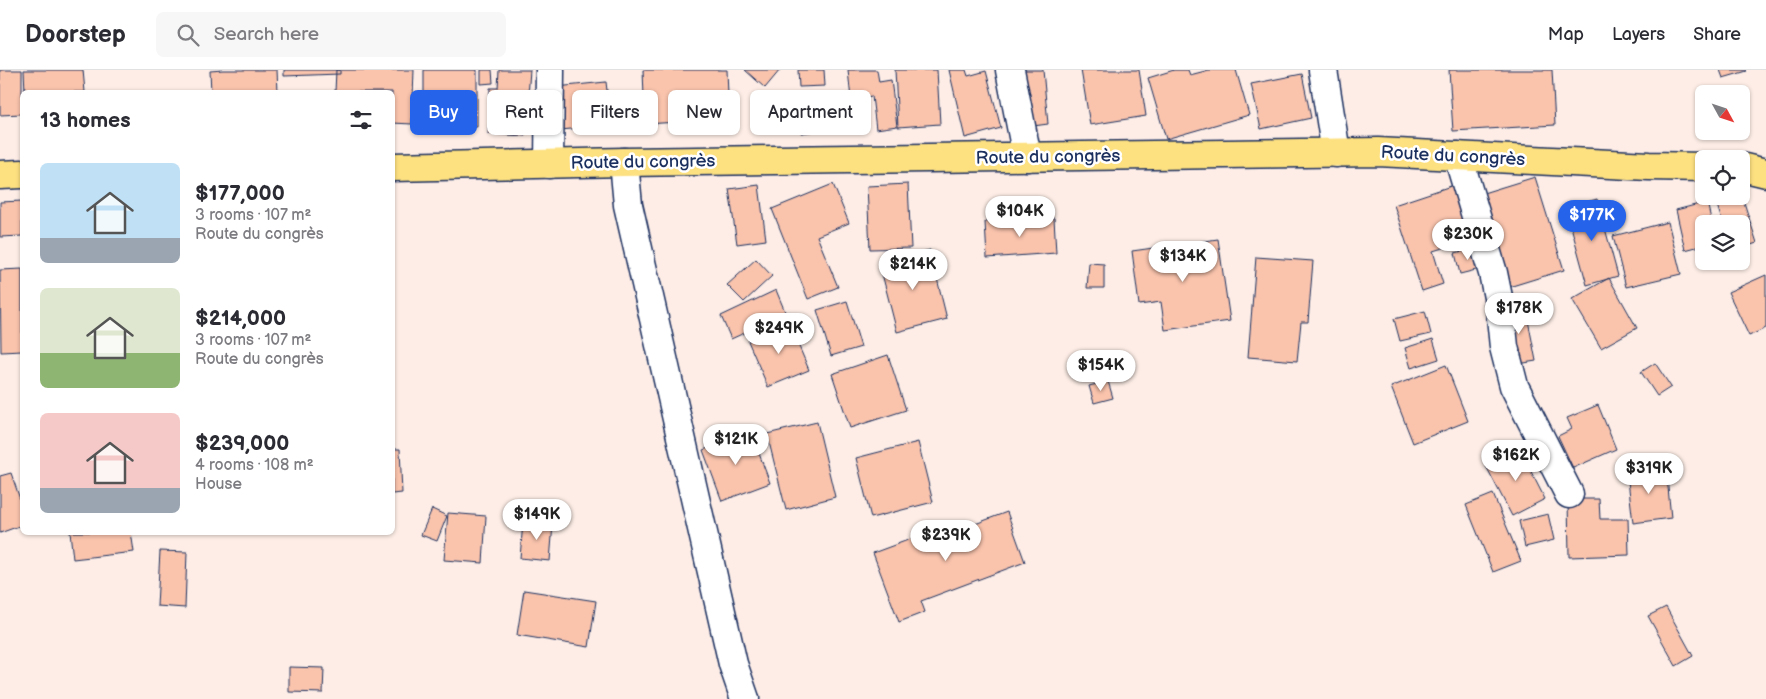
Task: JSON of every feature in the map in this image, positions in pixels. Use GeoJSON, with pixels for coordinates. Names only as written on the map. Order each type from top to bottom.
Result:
{"type":"FeatureCollection","features":[{"type":"Feature","properties":{"kind":"main road","name":"Route du congrès"},"geometry":{"type":"LineString","coordinates":[[395,167],[1378,152],[1649,166],[1695,166]]}},
{"type":"Feature","properties":{"kind":"main road"},"geometry":{"type":"LineString","coordinates":[[1750,169],[1766,173]]}},
{"type":"Feature","properties":{"kind":"main road"},"geometry":{"type":"LineString","coordinates":[[0,175],[20,174]]}},
{"type":"Feature","properties":{"kind":"street"},"geometry":{"type":"LineString","coordinates":[[549,164],[550,70]]}},
{"type":"Feature","properties":{"kind":"street"},"geometry":{"type":"LineString","coordinates":[[1010,70],[1027,157]]}},
{"type":"Feature","properties":{"kind":"street"},"geometry":{"type":"LineString","coordinates":[[1323,70],[1336,153]]}},
{"type":"Feature","properties":{"kind":"street"},"geometry":{"type":"LineString","coordinates":[[1458,156],[1494,273],[1504,347],[1514,386],[1569,494]]}},
{"type":"Feature","properties":{"kind":"street"},"geometry":{"type":"LineString","coordinates":[[624,162],[628,205],[733,664],[745,699]]}},
{"type":"Feature","properties":{"kind":"building"},"geometry":{"type":"Polygon","coordinates":[[[0,70],[22,70],[20,114],[0,115],[0,70]]]}},
{"type":"Feature","properties":{"kind":"building"},"geometry":{"type":"Polygon","coordinates":[[[24,70],[83,70],[85,90],[25,90],[24,70]]]}},
{"type":"Feature","properties":{"kind":"building"},"geometry":{"type":"Polygon","coordinates":[[[277,70],[278,90],[211,90],[210,71],[277,70]]]}},
{"type":"Feature","properties":{"kind":"building"},"geometry":{"type":"Polygon","coordinates":[[[284,70],[340,70],[340,74],[284,76],[284,70]]]}},
{"type":"Feature","properties":{"kind":"building"},"geometry":{"type":"Polygon","coordinates":[[[336,70],[414,70],[413,90],[410,90],[410,124],[395,123],[395,90],[335,90],[336,70]]]}},
{"type":"Feature","properties":{"kind":"building"},"geometry":{"type":"Polygon","coordinates":[[[424,70],[477,70],[477,90],[424,90],[424,70]]]}},
{"type":"Feature","properties":{"kind":"building"},"geometry":{"type":"Polygon","coordinates":[[[481,70],[492,70],[493,83],[481,84],[481,70]]]}},
{"type":"Feature","properties":{"kind":"building"},"geometry":{"type":"Polygon","coordinates":[[[499,70],[530,70],[528,90],[490,90],[490,88],[498,88],[499,70]]]}},
{"type":"Feature","properties":{"kind":"building"},"geometry":{"type":"Polygon","coordinates":[[[643,70],[727,70],[728,90],[668,90],[668,123],[658,123],[658,90],[644,90],[643,70]]]}},
{"type":"Feature","properties":{"kind":"building"},"geometry":{"type":"Polygon","coordinates":[[[745,70],[780,70],[765,88],[745,70]]]}},
{"type":"Feature","properties":{"kind":"building"},"geometry":{"type":"Polygon","coordinates":[[[798,70],[824,70],[825,86],[799,87],[798,70]]]}},
{"type":"Feature","properties":{"kind":"building"},"geometry":{"type":"Polygon","coordinates":[[[848,70],[877,70],[879,82],[891,80],[897,126],[876,129],[871,90],[850,90],[848,70]]]}},
{"type":"Feature","properties":{"kind":"building"},"geometry":{"type":"Polygon","coordinates":[[[895,70],[937,70],[940,124],[898,127],[895,70]]]}},
{"type":"Feature","properties":{"kind":"building"},"geometry":{"type":"Polygon","coordinates":[[[949,70],[966,70],[968,76],[986,71],[1001,128],[965,138],[949,70]]]}},
{"type":"Feature","properties":{"kind":"building"},"geometry":{"type":"Polygon","coordinates":[[[1020,70],[1043,70],[1048,124],[1026,127],[1020,70]]]}},
{"type":"Feature","properties":{"kind":"building"},"geometry":{"type":"Polygon","coordinates":[[[1081,70],[1139,70],[1146,116],[1090,125],[1081,70]]]}},
{"type":"Feature","properties":{"kind":"building"},"geometry":{"type":"Polygon","coordinates":[[[1174,70],[1188,70],[1190,75],[1209,70],[1236,70],[1249,115],[1166,139],[1148,78],[1174,70]]]}},
{"type":"Feature","properties":{"kind":"building"},"geometry":{"type":"Polygon","coordinates":[[[1449,70],[1552,70],[1555,125],[1453,131],[1449,70]]]}},
{"type":"Feature","properties":{"kind":"building"},"geometry":{"type":"Polygon","coordinates":[[[1720,70],[1746,70],[1747,71],[1723,78],[1720,70]]]}},
{"type":"Feature","properties":{"kind":"building"},"geometry":{"type":"Polygon","coordinates":[[[1302,74],[1311,118],[1261,129],[1251,84],[1302,74]]]}},
{"type":"Feature","properties":{"kind":"building"},"geometry":{"type":"Polygon","coordinates":[[[606,82],[607,90],[572,90],[572,129],[562,130],[562,90],[556,90],[556,87],[606,82]]]}},
{"type":"Feature","properties":{"kind":"building"},"geometry":{"type":"Polygon","coordinates":[[[1535,177],[1564,270],[1509,287],[1480,194],[1535,177]]]}},
{"type":"Feature","properties":{"kind":"building"},"geometry":{"type":"Polygon","coordinates":[[[833,184],[849,223],[817,236],[838,287],[808,299],[772,209],[833,184]]]}},
{"type":"Feature","properties":{"kind":"building"},"geometry":{"type":"Polygon","coordinates":[[[908,184],[911,248],[870,249],[867,186],[908,184]]]}},
{"type":"Feature","properties":{"kind":"building"},"geometry":{"type":"Polygon","coordinates":[[[1457,184],[1475,238],[1433,251],[1443,284],[1422,291],[1394,205],[1457,184]]]}},
{"type":"Feature","properties":{"kind":"building"},"geometry":{"type":"Polygon","coordinates":[[[759,185],[766,240],[737,244],[729,189],[759,185]]]}},
{"type":"Feature","properties":{"kind":"building"},"geometry":{"type":"Polygon","coordinates":[[[1597,199],[1618,276],[1587,285],[1566,208],[1597,199]]]}},
{"type":"Feature","properties":{"kind":"building"},"geometry":{"type":"Polygon","coordinates":[[[20,201],[20,236],[0,237],[0,202],[20,201]]]}},
{"type":"Feature","properties":{"kind":"building"},"geometry":{"type":"Polygon","coordinates":[[[1695,205],[1708,205],[1710,215],[1695,215],[1695,247],[1685,250],[1676,210],[1695,205]]]}},
{"type":"Feature","properties":{"kind":"building"},"geometry":{"type":"Polygon","coordinates":[[[1717,205],[1745,205],[1748,215],[1720,215],[1717,205]]]}},
{"type":"Feature","properties":{"kind":"building"},"geometry":{"type":"Polygon","coordinates":[[[1054,218],[1056,253],[987,258],[985,222],[1054,218]]]}},
{"type":"Feature","properties":{"kind":"building"},"geometry":{"type":"Polygon","coordinates":[[[1750,221],[1757,243],[1750,245],[1750,221]]]}},
{"type":"Feature","properties":{"kind":"building"},"geometry":{"type":"Polygon","coordinates":[[[1668,222],[1681,274],[1626,287],[1613,236],[1668,222]]]}},
{"type":"Feature","properties":{"kind":"building"},"geometry":{"type":"Polygon","coordinates":[[[1218,239],[1230,321],[1165,330],[1161,302],[1139,305],[1132,251],[1218,239]]]}},
{"type":"Feature","properties":{"kind":"building"},"geometry":{"type":"Polygon","coordinates":[[[1475,248],[1480,269],[1460,274],[1455,253],[1475,248]]]}},
{"type":"Feature","properties":{"kind":"building"},"geometry":{"type":"Polygon","coordinates":[[[930,250],[947,319],[897,332],[879,262],[930,250]]]}},
{"type":"Feature","properties":{"kind":"building"},"geometry":{"type":"Polygon","coordinates":[[[1256,257],[1313,261],[1308,322],[1301,322],[1297,361],[1248,357],[1256,257]]]}},
{"type":"Feature","properties":{"kind":"building"},"geometry":{"type":"Polygon","coordinates":[[[756,259],[772,276],[744,302],[727,285],[756,259]]]}},
{"type":"Feature","properties":{"kind":"building"},"geometry":{"type":"Polygon","coordinates":[[[1089,263],[1104,264],[1104,288],[1087,288],[1089,263]]]}},
{"type":"Feature","properties":{"kind":"building"},"geometry":{"type":"Polygon","coordinates":[[[20,269],[20,351],[1,352],[0,270],[20,269]]]}},
{"type":"Feature","properties":{"kind":"building"},"geometry":{"type":"Polygon","coordinates":[[[1766,275],[1766,328],[1749,336],[1728,292],[1766,275]]]}},
{"type":"Feature","properties":{"kind":"building"},"geometry":{"type":"Polygon","coordinates":[[[1609,278],[1637,328],[1601,348],[1572,299],[1609,278]]]}},
{"type":"Feature","properties":{"kind":"building"},"geometry":{"type":"Polygon","coordinates":[[[776,290],[786,314],[731,339],[721,316],[776,290]]]}},
{"type":"Feature","properties":{"kind":"building"},"geometry":{"type":"Polygon","coordinates":[[[847,301],[861,347],[831,356],[817,310],[847,301]]]}},
{"type":"Feature","properties":{"kind":"building"},"geometry":{"type":"Polygon","coordinates":[[[1525,305],[1536,361],[1512,365],[1502,310],[1525,305]]]}},
{"type":"Feature","properties":{"kind":"building"},"geometry":{"type":"Polygon","coordinates":[[[1425,311],[1431,334],[1400,341],[1394,319],[1425,311]]]}},
{"type":"Feature","properties":{"kind":"building"},"geometry":{"type":"Polygon","coordinates":[[[789,323],[809,370],[768,387],[748,341],[789,323]]]}},
{"type":"Feature","properties":{"kind":"building"},"geometry":{"type":"Polygon","coordinates":[[[1433,339],[1439,359],[1411,368],[1405,348],[1433,339]]]}},
{"type":"Feature","properties":{"kind":"building"},"geometry":{"type":"Polygon","coordinates":[[[888,355],[906,410],[850,428],[832,374],[888,355]]]}},
{"type":"Feature","properties":{"kind":"building"},"geometry":{"type":"Polygon","coordinates":[[[1655,363],[1671,387],[1657,396],[1641,372],[1655,363]]]}},
{"type":"Feature","properties":{"kind":"building"},"geometry":{"type":"Polygon","coordinates":[[[1446,365],[1468,421],[1413,443],[1391,387],[1446,365]]]}},
{"type":"Feature","properties":{"kind":"building"},"geometry":{"type":"Polygon","coordinates":[[[1108,381],[1113,398],[1094,403],[1089,386],[1108,381]]]}},
{"type":"Feature","properties":{"kind":"building"},"geometry":{"type":"Polygon","coordinates":[[[1598,405],[1616,449],[1573,468],[1558,436],[1572,429],[1567,418],[1598,405]]]}},
{"type":"Feature","properties":{"kind":"building"},"geometry":{"type":"Polygon","coordinates":[[[817,422],[835,497],[786,510],[767,434],[817,422]]]}},
{"type":"Feature","properties":{"kind":"building"},"geometry":{"type":"Polygon","coordinates":[[[751,432],[770,483],[722,501],[703,450],[751,432]]]}},
{"type":"Feature","properties":{"kind":"building"},"geometry":{"type":"Polygon","coordinates":[[[918,442],[933,502],[871,518],[856,458],[918,442]]]}},
{"type":"Feature","properties":{"kind":"building"},"geometry":{"type":"Polygon","coordinates":[[[1519,448],[1545,499],[1512,516],[1486,466],[1519,448]]]}},
{"type":"Feature","properties":{"kind":"building"},"geometry":{"type":"Polygon","coordinates":[[[395,449],[400,449],[402,493],[395,494],[395,449]]]}},
{"type":"Feature","properties":{"kind":"building"},"geometry":{"type":"Polygon","coordinates":[[[1666,467],[1671,518],[1633,523],[1627,472],[1666,467]]]}},
{"type":"Feature","properties":{"kind":"building"},"geometry":{"type":"Polygon","coordinates":[[[11,473],[20,499],[20,526],[0,533],[0,476],[11,473]]]}},
{"type":"Feature","properties":{"kind":"building"},"geometry":{"type":"Polygon","coordinates":[[[1493,494],[1521,561],[1493,572],[1466,505],[1493,494]]]}},
{"type":"Feature","properties":{"kind":"building"},"geometry":{"type":"Polygon","coordinates":[[[1568,499],[1599,499],[1600,519],[1628,519],[1629,555],[1569,557],[1568,499]]]}},
{"type":"Feature","properties":{"kind":"building"},"geometry":{"type":"Polygon","coordinates":[[[432,509],[447,516],[437,541],[421,535],[432,509]]]}},
{"type":"Feature","properties":{"kind":"building"},"geometry":{"type":"Polygon","coordinates":[[[1007,512],[1025,562],[921,601],[925,612],[899,622],[873,553],[935,530],[938,538],[1007,512]]]}},
{"type":"Feature","properties":{"kind":"building"},"geometry":{"type":"Polygon","coordinates":[[[448,513],[486,516],[483,563],[444,560],[448,513]]]}},
{"type":"Feature","properties":{"kind":"building"},"geometry":{"type":"Polygon","coordinates":[[[1548,514],[1554,540],[1525,547],[1519,521],[1548,514]]]}},
{"type":"Feature","properties":{"kind":"building"},"geometry":{"type":"Polygon","coordinates":[[[523,522],[553,524],[550,561],[520,558],[523,522]]]}},
{"type":"Feature","properties":{"kind":"building"},"geometry":{"type":"Polygon","coordinates":[[[70,535],[131,535],[134,552],[73,559],[70,535]]]}},
{"type":"Feature","properties":{"kind":"building"},"geometry":{"type":"Polygon","coordinates":[[[160,551],[187,552],[185,608],[157,606],[160,551]]]}},
{"type":"Feature","properties":{"kind":"building"},"geometry":{"type":"Polygon","coordinates":[[[524,590],[596,601],[589,647],[517,635],[524,590]]]}},
{"type":"Feature","properties":{"kind":"building"},"geometry":{"type":"Polygon","coordinates":[[[1666,607],[1693,656],[1676,666],[1648,616],[1666,607]]]}},
{"type":"Feature","properties":{"kind":"building"},"geometry":{"type":"Polygon","coordinates":[[[289,667],[324,668],[323,693],[289,692],[289,667]]]}}]}
